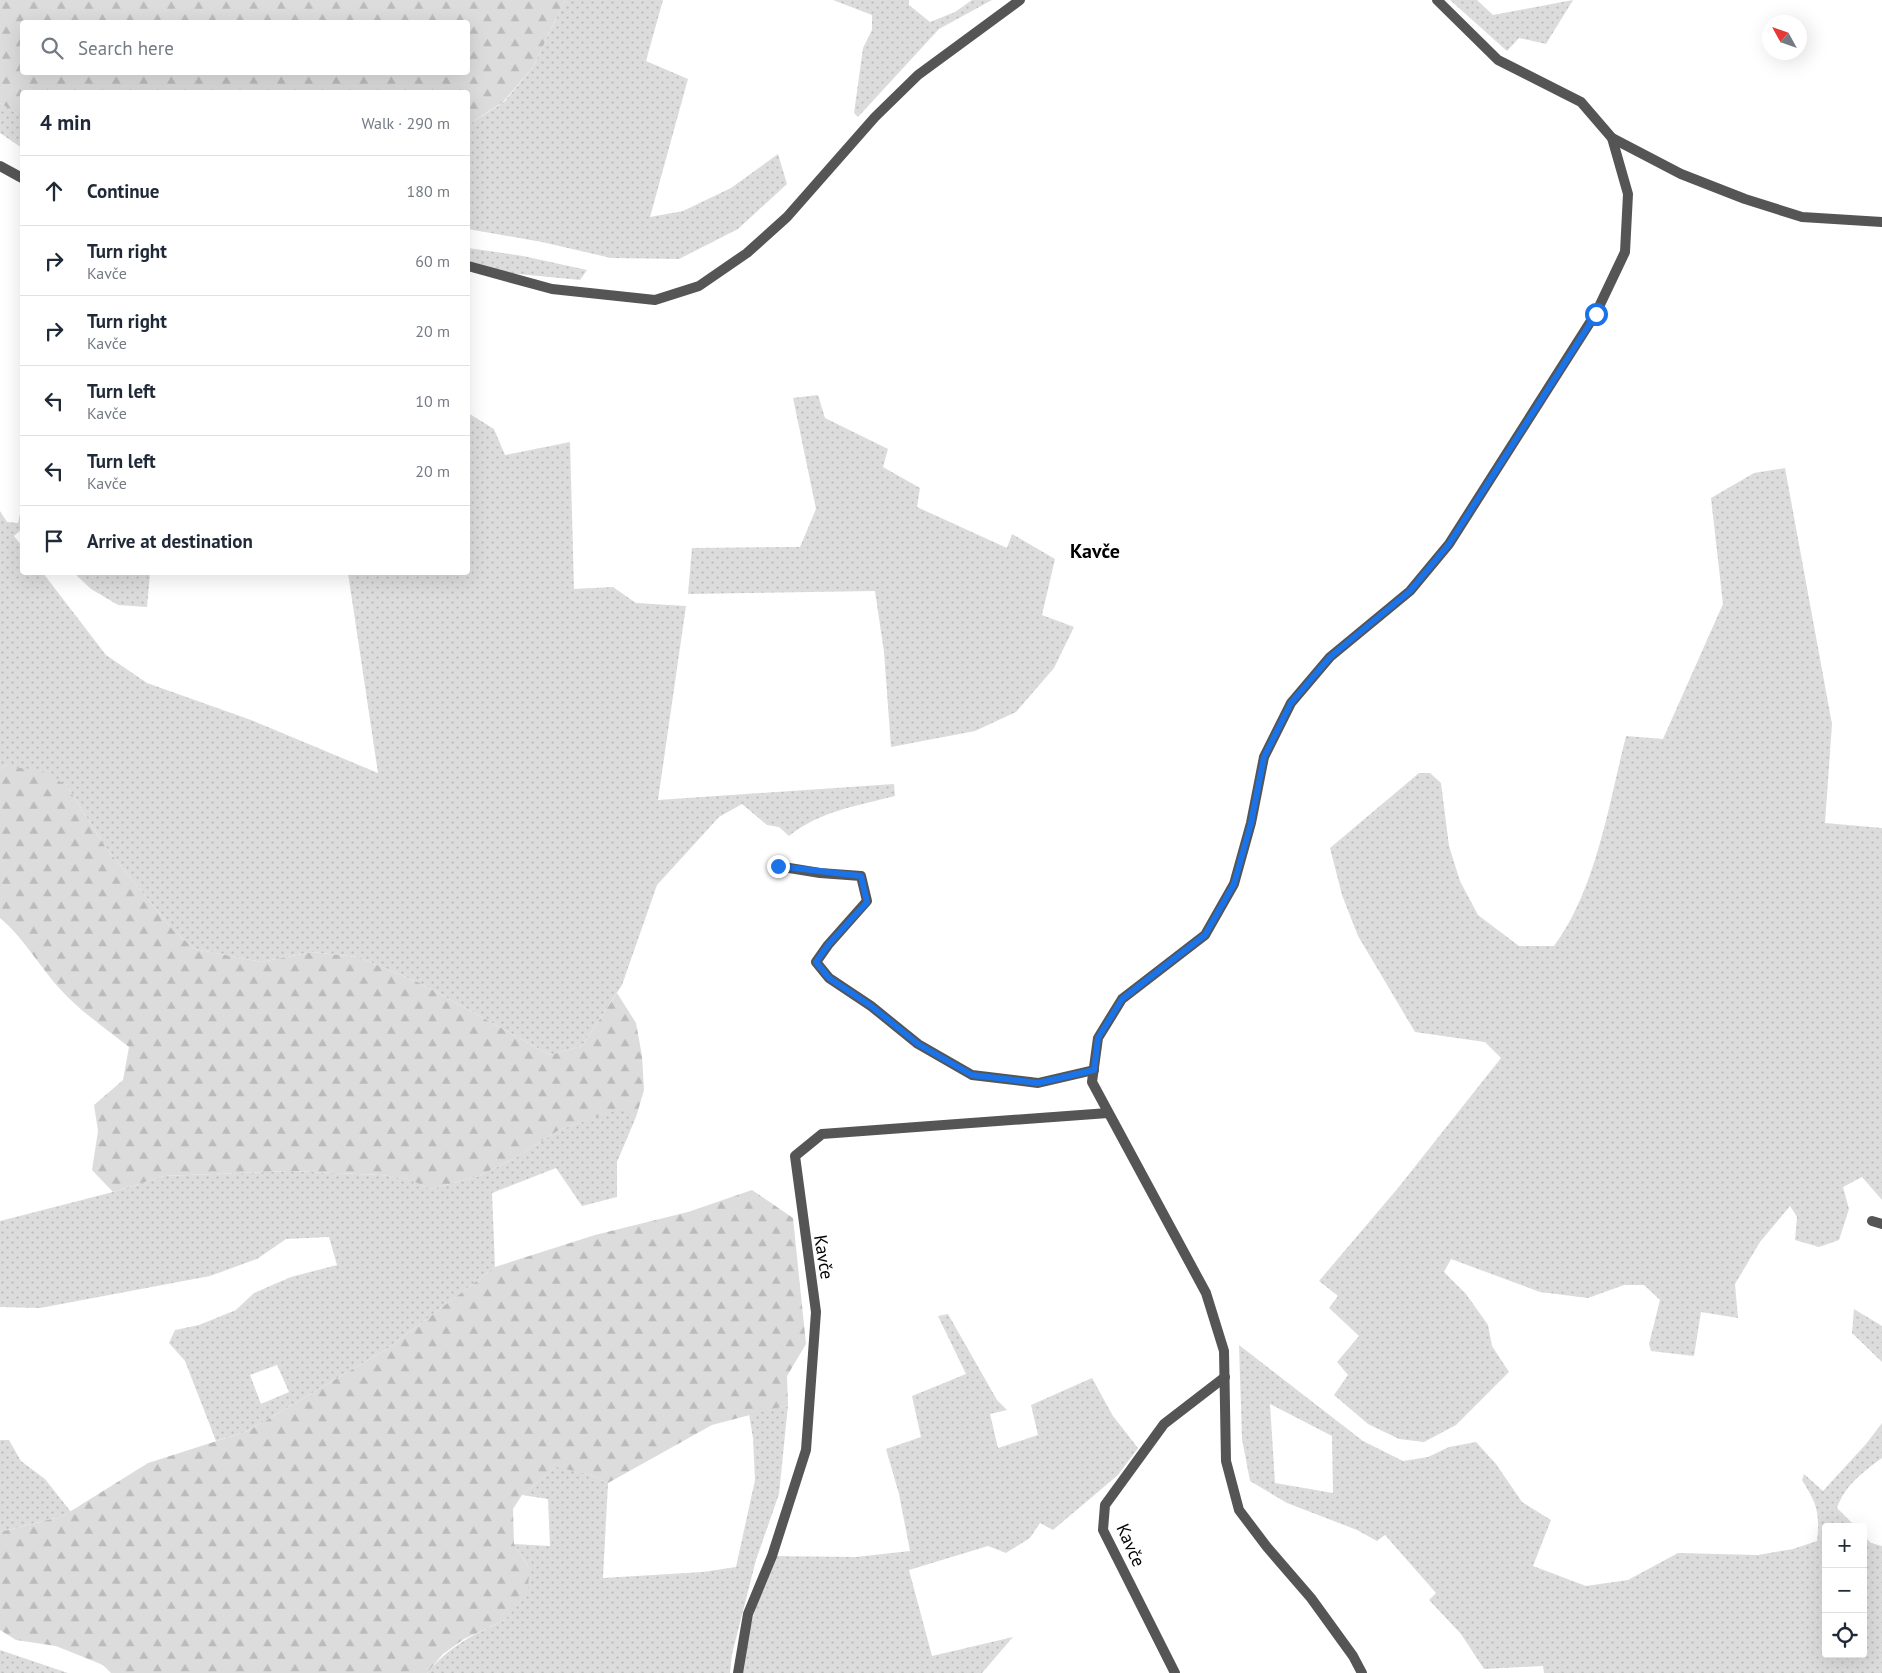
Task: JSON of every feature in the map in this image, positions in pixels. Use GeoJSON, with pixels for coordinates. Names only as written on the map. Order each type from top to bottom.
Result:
{"type":"FeatureCollection","features":[{"type":"Feature","properties":{"kind":"street"},"geometry":{"type":"LineString","coordinates":[[470,267],[552,289],[655,300],[699,286],[747,253],[787,217],[875,117],[918,75],[1020,0]]}},
{"type":"Feature","properties":{"kind":"street"},"geometry":{"type":"LineString","coordinates":[[1437,0],[1498,60],[1581,102],[1612,138],[1680,174],[1745,199],[1802,217],[1882,222]]}},
{"type":"Feature","properties":{"kind":"street"},"geometry":{"type":"LineString","coordinates":[[1362,1673],[1353,1656],[1311,1598],[1267,1547],[1239,1510],[1226,1461],[1224,1351],[1206,1293],[1092,1082],[1098,1038],[1122,999],[1205,935],[1234,884],[1251,823],[1264,757],[1291,703],[1330,657],[1410,591],[1449,544],[1596,314],[1625,252],[1628,194],[1612,138]]}},
{"type":"Feature","properties":{"kind":"street"},"geometry":{"type":"LineString","coordinates":[[0,166],[20,177]]}},
{"type":"Feature","properties":{"kind":"street"},"geometry":{"type":"LineString","coordinates":[[778,866],[861,876],[867,902],[828,945],[816,962],[829,978],[871,1006],[918,1044],[972,1075],[1038,1083],[1094,1070]]}},
{"type":"Feature","properties":{"kind":"street","name":"Kavče"},"geometry":{"type":"LineString","coordinates":[[738,1673],[748,1614],[772,1556],[806,1450],[816,1312],[795,1156],[822,1134],[1108,1112]]}},
{"type":"Feature","properties":{"kind":"street","name":"Kavče"},"geometry":{"type":"LineString","coordinates":[[1175,1673],[1103,1530],[1106,1505],[1164,1424],[1225,1378]]}},
{"type":"Feature","properties":{"kind":"green space"},"geometry":{"type":"Polygon","coordinates":[[[0,0],[565,0],[533,67],[503,102],[470,124],[470,90],[20,90],[20,116],[0,103],[0,0]]]}},
{"type":"Feature","properties":{"kind":"green space"},"geometry":{"type":"Polygon","coordinates":[[[565,0],[663,0],[646,61],[688,79],[650,217],[683,211],[731,188],[778,154],[787,184],[738,229],[679,259],[611,258],[542,242],[470,229],[470,124],[504,102],[533,67],[565,0]]]}},
{"type":"Feature","properties":{"kind":"green space"},"geometry":{"type":"Polygon","coordinates":[[[833,0],[909,0],[909,5],[930,22],[955,12],[972,0],[992,0],[939,29],[858,117],[854,113],[863,48],[872,30],[872,15],[833,0]]]}},
{"type":"Feature","properties":{"kind":"green space"},"geometry":{"type":"Polygon","coordinates":[[[1450,0],[1477,0],[1493,15],[1573,0],[1546,44],[1519,38],[1507,51],[1450,0]]]}},
{"type":"Feature","properties":{"kind":"green space"},"geometry":{"type":"Polygon","coordinates":[[[0,103],[20,116],[20,147],[0,133],[0,103]]]}},
{"type":"Feature","properties":{"kind":"green space"},"geometry":{"type":"Polygon","coordinates":[[[470,248],[523,256],[587,270],[580,280],[470,269],[470,248]]]}},
{"type":"Feature","properties":{"kind":"green space"},"geometry":{"type":"Polygon","coordinates":[[[818,395],[825,418],[888,449],[883,467],[920,488],[917,507],[1007,548],[1012,534],[1055,559],[1042,615],[1074,627],[1054,668],[1016,712],[975,731],[891,747],[884,652],[875,591],[688,594],[692,548],[800,547],[816,509],[793,398],[818,395]]]}},
{"type":"Feature","properties":{"kind":"green space"},"geometry":{"type":"Polygon","coordinates":[[[470,414],[494,429],[505,455],[570,442],[574,589],[613,587],[636,603],[686,606],[658,800],[894,784],[895,796],[839,810],[813,821],[789,836],[779,827],[767,825],[742,804],[719,817],[657,885],[622,985],[582,1046],[550,1055],[420,983],[358,957],[312,952],[261,962],[195,949],[173,930],[106,848],[67,786],[5,765],[0,769],[0,511],[7,522],[18,523],[20,514],[20,531],[14,536],[20,544],[20,575],[45,575],[106,655],[147,683],[251,720],[378,773],[348,575],[470,575],[470,414]]]}},
{"type":"Feature","properties":{"kind":"green space"},"geometry":{"type":"Polygon","coordinates":[[[1785,468],[1832,724],[1825,823],[1882,828],[1882,1200],[1862,1177],[1843,1187],[1849,1209],[1839,1240],[1819,1247],[1795,1240],[1797,1217],[1790,1206],[1760,1242],[1735,1284],[1738,1318],[1701,1312],[1694,1356],[1651,1351],[1649,1344],[1660,1300],[1644,1285],[1624,1285],[1588,1298],[1540,1292],[1451,1259],[1444,1272],[1466,1294],[1488,1325],[1492,1346],[1509,1372],[1456,1425],[1424,1442],[1399,1439],[1368,1424],[1334,1395],[1348,1375],[1337,1362],[1359,1336],[1329,1308],[1338,1296],[1319,1281],[1398,1188],[1501,1058],[1485,1042],[1415,1032],[1358,936],[1342,895],[1330,848],[1419,773],[1430,773],[1441,783],[1449,846],[1460,881],[1478,915],[1519,946],[1554,946],[1581,899],[1591,873],[1607,817],[1626,736],[1663,739],[1723,604],[1711,498],[1754,473],[1785,468]]]}},
{"type":"Feature","properties":{"kind":"green space"},"geometry":{"type":"Polygon","coordinates":[[[76,575],[150,575],[147,607],[118,605],[91,589],[76,575]]]}},
{"type":"Feature","properties":{"kind":"green space"},"geometry":{"type":"Polygon","coordinates":[[[5,765],[46,773],[67,786],[106,848],[173,930],[195,949],[261,962],[312,952],[358,957],[420,983],[550,1055],[582,1046],[617,993],[636,1023],[642,1056],[644,1090],[636,1117],[620,1109],[559,1130],[515,1158],[479,1176],[431,1189],[408,1179],[381,1175],[289,1171],[164,1176],[113,1192],[92,1170],[98,1131],[94,1105],[123,1080],[129,1047],[68,997],[52,980],[17,934],[0,918],[0,769],[5,765]]]}},
{"type":"Feature","properties":{"kind":"green space"},"geometry":{"type":"Polygon","coordinates":[[[621,1108],[636,1117],[617,1162],[617,1197],[582,1206],[556,1168],[492,1193],[495,1267],[390,1347],[248,1431],[216,1441],[185,1361],[169,1343],[175,1330],[199,1325],[236,1310],[254,1293],[291,1277],[337,1265],[329,1237],[286,1239],[257,1259],[210,1276],[40,1308],[0,1307],[0,1221],[113,1192],[164,1176],[289,1171],[381,1175],[409,1179],[431,1189],[479,1176],[515,1158],[559,1130],[621,1108]],[[277,1365],[250,1375],[261,1404],[289,1392],[277,1365]]]}},
{"type":"Feature","properties":{"kind":"green space"},"geometry":{"type":"Polygon","coordinates":[[[752,1190],[793,1218],[806,1344],[787,1376],[788,1405],[712,1425],[608,1483],[588,1474],[556,1467],[522,1495],[513,1509],[514,1544],[529,1568],[528,1593],[505,1620],[464,1639],[443,1654],[427,1673],[111,1673],[103,1665],[56,1646],[16,1640],[0,1630],[0,1532],[63,1516],[148,1463],[248,1431],[390,1347],[495,1267],[595,1235],[688,1212],[752,1190]]]}},
{"type":"Feature","properties":{"kind":"green space"},"geometry":{"type":"Polygon","coordinates":[[[1854,1309],[1882,1326],[1882,1362],[1852,1333],[1854,1309]]]}},
{"type":"Feature","properties":{"kind":"green space"},"geometry":{"type":"Polygon","coordinates":[[[948,1314],[997,1400],[1007,1410],[990,1414],[998,1448],[1038,1435],[1031,1405],[1092,1378],[1113,1416],[1138,1448],[1118,1475],[1053,1530],[1040,1523],[1030,1538],[1006,1553],[988,1546],[909,1570],[932,1656],[1013,1637],[982,1673],[742,1673],[743,1649],[772,1556],[856,1557],[910,1551],[899,1494],[886,1449],[921,1437],[912,1396],[966,1374],[938,1316],[948,1314]]]}},
{"type":"Feature","properties":{"kind":"green space"},"geometry":{"type":"Polygon","coordinates":[[[1239,1345],[1363,1441],[1403,1461],[1428,1457],[1449,1447],[1476,1442],[1496,1464],[1522,1502],[1551,1520],[1533,1566],[1586,1586],[1628,1580],[1678,1553],[1758,1555],[1793,1549],[1817,1541],[1818,1515],[1814,1502],[1802,1480],[1804,1474],[1823,1491],[1866,1444],[1882,1423],[1882,1458],[1850,1486],[1837,1508],[1852,1523],[1822,1523],[1822,1658],[1867,1658],[1867,1539],[1871,1543],[1882,1546],[1882,1673],[1544,1673],[1543,1666],[1484,1669],[1461,1634],[1429,1600],[1436,1593],[1385,1535],[1377,1541],[1357,1530],[1287,1503],[1250,1481],[1242,1439],[1239,1345]],[[1270,1404],[1275,1483],[1333,1493],[1332,1436],[1270,1404]]]}},
{"type":"Feature","properties":{"kind":"green space"},"geometry":{"type":"Polygon","coordinates":[[[788,1405],[779,1494],[756,1560],[732,1654],[730,1673],[427,1673],[454,1648],[505,1620],[529,1568],[514,1544],[550,1546],[548,1499],[522,1495],[557,1466],[588,1474],[608,1483],[603,1578],[703,1572],[736,1567],[755,1480],[753,1438],[749,1414],[788,1405]]]}},
{"type":"Feature","properties":{"kind":"green space"},"geometry":{"type":"Polygon","coordinates":[[[0,1440],[9,1440],[21,1461],[45,1479],[71,1512],[63,1516],[0,1532],[0,1440]]]}},
{"type":"Feature","properties":{"kind":"green space"},"geometry":{"type":"Polygon","coordinates":[[[0,1650],[68,1673],[0,1673],[0,1650]]]}},
{"type":"Feature","properties":{"kind":"district","name":"Kavče"},"geometry":{"type":"Point","coordinates":[1095,551]}},
{"type":"Feature","properties":{"kind":"route"},"geometry":{"type":"LineString","coordinates":[[778,866],[820,873],[861,876],[867,902],[828,945],[816,962],[829,978],[871,1006],[918,1044],[972,1075],[1038,1083],[1094,1070],[1098,1038],[1122,999],[1205,935],[1234,884],[1251,823],[1264,757],[1291,703],[1330,657],[1371,621],[1410,591],[1449,544],[1596,314]]}}]}
